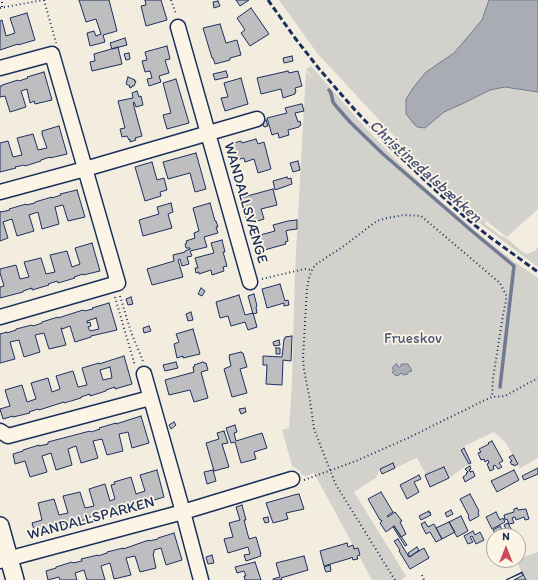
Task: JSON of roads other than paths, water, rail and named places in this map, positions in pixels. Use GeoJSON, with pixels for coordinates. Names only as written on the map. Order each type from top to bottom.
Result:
{"type":"FeatureCollection","features":[{"type":"Feature","properties":{"kind":"street","name":"WANDALLSVÆNGE"},"geometry":{"type":"LineString","coordinates":[[178,27],[250,282]]}},
{"type":"Feature","properties":{"kind":"street"},"geometry":{"type":"LineString","coordinates":[[0,68],[52,54],[85,169],[115,284],[0,317]]}},
{"type":"Feature","properties":{"kind":"street","name":"WANDALLSVÆNGE"},"geometry":{"type":"LineString","coordinates":[[0,192],[257,119]]}},
{"type":"Feature","properties":{"kind":"street"},"geometry":{"type":"LineString","coordinates":[[140,372],[150,398],[201,580]]}},
{"type":"Feature","properties":{"kind":"street"},"geometry":{"type":"LineString","coordinates":[[0,431],[8,436],[150,398]]}},
{"type":"Feature","properties":{"kind":"street","name":"WANDALLSPARKEN"},"geometry":{"type":"LineString","coordinates":[[4,560],[298,480]]}},
{"type":"Feature","properties":{"kind":"street"},"geometry":{"type":"LineString","coordinates":[[0,526],[4,560],[15,580]]}},
{"type":"Feature","properties":{"kind":"waterway","name":"Christinedalsbækken"},"geometry":{"type":"LineString","coordinates":[[329,90],[336,106],[383,154],[514,266],[500,387]]}},
{"type":"Feature","properties":{"kind":"railway"},"geometry":{"type":"LineString","coordinates":[[268,0],[320,70],[389,146],[467,219],[538,272]]}},
{"type":"Feature","properties":{"kind":"park label","name":"Frueskov"},"geometry":{"type":"Point","coordinates":[413,339]}}]}
